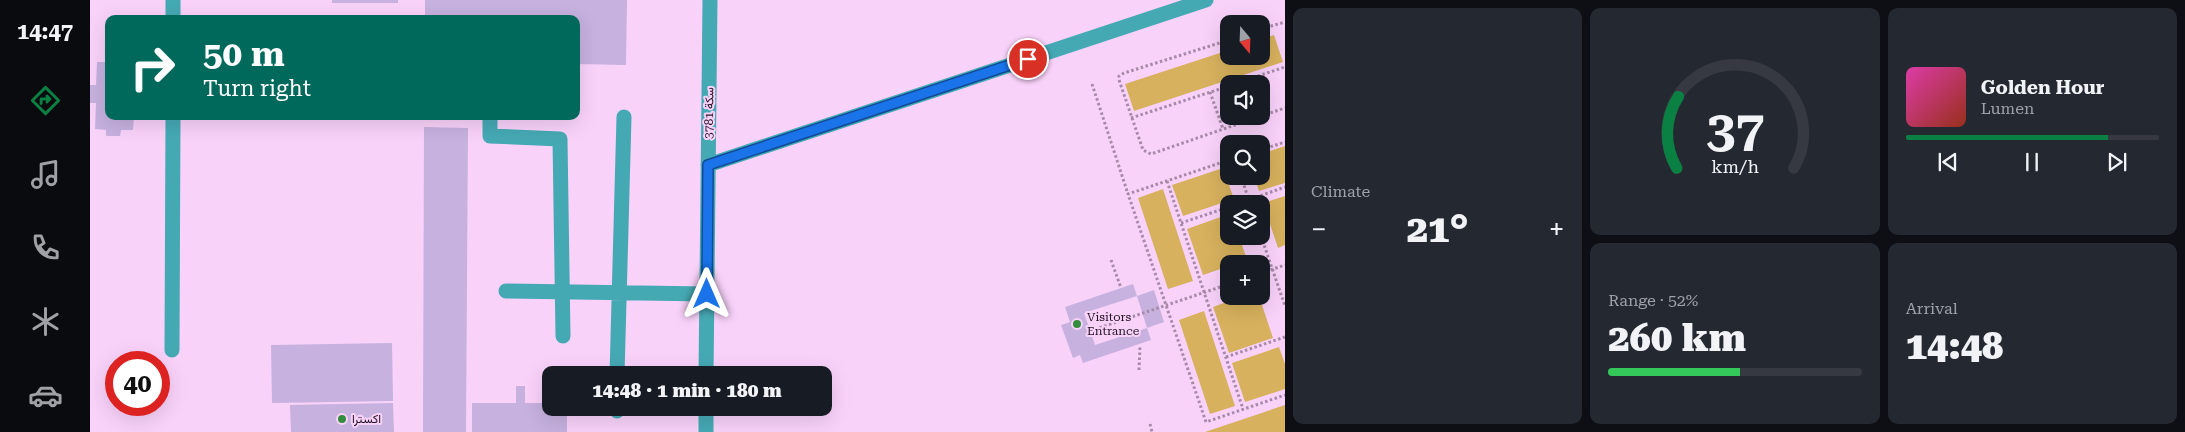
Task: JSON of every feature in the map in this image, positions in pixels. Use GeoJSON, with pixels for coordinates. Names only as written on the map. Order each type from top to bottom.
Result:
{"type":"FeatureCollection","features":[{"type":"Feature","properties":{"kind":"street"},"geometry":{"type":"LineString","coordinates":[[173,15],[174,0]]}},
{"type":"Feature","properties":{"kind":"street","name":"سكة 3781"},"geometry":{"type":"LineString","coordinates":[[706,366],[710,0]]}},
{"type":"Feature","properties":{"kind":"street"},"geometry":{"type":"LineString","coordinates":[[708,165],[1206,0]]}},
{"type":"Feature","properties":{"kind":"street"},"geometry":{"type":"LineString","coordinates":[[618,366],[624,117]]}},
{"type":"Feature","properties":{"kind":"street"},"geometry":{"type":"LineString","coordinates":[[172,350],[173,120]]}},
{"type":"Feature","properties":{"kind":"street"},"geometry":{"type":"LineString","coordinates":[[490,120],[490,136],[560,140],[563,336]]}},
{"type":"Feature","properties":{"kind":"street"},"geometry":{"type":"LineString","coordinates":[[506,291],[707,294]]}},
{"type":"Feature","properties":{"kind":"street"},"geometry":{"type":"LineString","coordinates":[[706,416],[706,432]]}},
{"type":"Feature","properties":{"kind":"path"},"geometry":{"type":"LineString","coordinates":[[1270,26],[1285,22]]}},
{"type":"Feature","properties":{"kind":"path"},"geometry":{"type":"LineString","coordinates":[[1220,43],[1119,76],[1131,118],[1143,150],[1146,153],[1235,125]]}},
{"type":"Feature","properties":{"kind":"path"},"geometry":{"type":"LineString","coordinates":[[1261,75],[1285,67]]}},
{"type":"Feature","properties":{"kind":"path"},"geometry":{"type":"LineString","coordinates":[[1092,84],[1206,422],[1285,395]]}},
{"type":"Feature","properties":{"kind":"path"},"geometry":{"type":"LineString","coordinates":[[1131,118],[1220,89]]}},
{"type":"Feature","properties":{"kind":"path"},"geometry":{"type":"LineString","coordinates":[[1210,92],[1223,129]]}},
{"type":"Feature","properties":{"kind":"path"},"geometry":{"type":"LineString","coordinates":[[1270,113],[1285,108]]}},
{"type":"Feature","properties":{"kind":"path"},"geometry":{"type":"LineString","coordinates":[[1270,147],[1285,142]]}},
{"type":"Feature","properties":{"kind":"path"},"geometry":{"type":"LineString","coordinates":[[1128,194],[1220,163]]}},
{"type":"Feature","properties":{"kind":"path"},"geometry":{"type":"LineString","coordinates":[[1167,181],[1243,409]]}},
{"type":"Feature","properties":{"kind":"path"},"geometry":{"type":"LineString","coordinates":[[1267,195],[1285,188]]}},
{"type":"Feature","properties":{"kind":"path"},"geometry":{"type":"LineString","coordinates":[[1181,222],[1220,209]]}},
{"type":"Feature","properties":{"kind":"path"},"geometry":{"type":"LineString","coordinates":[[1264,245],[1285,306]]}},
{"type":"Feature","properties":{"kind":"path"},"geometry":{"type":"LineString","coordinates":[[1111,260],[1121,288]]}},
{"type":"Feature","properties":{"kind":"path"},"geometry":{"type":"LineString","coordinates":[[1270,270],[1285,265]]}},
{"type":"Feature","properties":{"kind":"path"},"geometry":{"type":"LineString","coordinates":[[1090,331],[1220,287]]}},
{"type":"Feature","properties":{"kind":"path"},"geometry":{"type":"LineString","coordinates":[[1226,357],[1285,337]]}},
{"type":"Feature","properties":{"kind":"path"},"geometry":{"type":"LineString","coordinates":[[1139,370],[1140,346]]}},
{"type":"Feature","properties":{"kind":"path"},"geometry":{"type":"LineString","coordinates":[[1150,424],[1152,432]]}},
{"type":"Feature","properties":{"kind":"shaded area"},"geometry":{"type":"Polygon","coordinates":[[[1274,35],[1283,62],[1243,75],[1220,75],[1220,83],[1134,111],[1125,84],[1220,53],[1220,65],[1270,65],[1270,36],[1274,35]]]}},
{"type":"Feature","properties":{"kind":"shaded area"},"geometry":{"type":"Polygon","coordinates":[[[1285,146],[1285,183],[1259,191],[1257,185],[1270,185],[1270,151],[1285,146]]]}},
{"type":"Feature","properties":{"kind":"shaded area"},"geometry":{"type":"Polygon","coordinates":[[[1220,169],[1220,185],[1229,185],[1233,195],[1220,195],[1220,204],[1183,216],[1172,185],[1220,169]]]}},
{"type":"Feature","properties":{"kind":"shaded area"},"geometry":{"type":"Polygon","coordinates":[[[1163,189],[1193,281],[1168,289],[1138,198],[1163,189]]]}},
{"type":"Feature","properties":{"kind":"shaded area"},"geometry":{"type":"Polygon","coordinates":[[[1285,196],[1285,245],[1278,248],[1270,224],[1270,201],[1285,196]]]}},
{"type":"Feature","properties":{"kind":"shaded area"},"geometry":{"type":"Polygon","coordinates":[[[1220,217],[1220,245],[1242,245],[1245,255],[1220,255],[1220,269],[1203,275],[1187,229],[1220,217]]]}},
{"type":"Feature","properties":{"kind":"shaded area"},"geometry":{"type":"Polygon","coordinates":[[[1220,304],[1262,305],[1273,338],[1229,353],[1213,307],[1220,304]]]}},
{"type":"Feature","properties":{"kind":"shaded area"},"geometry":{"type":"Polygon","coordinates":[[[1204,311],[1235,406],[1210,414],[1179,320],[1204,311]]]}},
{"type":"Feature","properties":{"kind":"shaded area"},"geometry":{"type":"Polygon","coordinates":[[[1279,347],[1285,364],[1285,389],[1245,402],[1232,363],[1279,347]]]}},
{"type":"Feature","properties":{"kind":"shaded area"},"geometry":{"type":"Polygon","coordinates":[[[1285,405],[1285,432],[1205,432],[1285,405]]]}},
{"type":"Feature","properties":{"kind":"building"},"geometry":{"type":"Polygon","coordinates":[[[332,0],[398,0],[398,3],[332,3],[332,0]]]}},
{"type":"Feature","properties":{"kind":"building"},"geometry":{"type":"Polygon","coordinates":[[[425,0],[627,0],[626,65],[580,64],[580,15],[425,15],[425,0]]]}},
{"type":"Feature","properties":{"kind":"building"},"geometry":{"type":"Polygon","coordinates":[[[97,62],[105,62],[105,120],[134,120],[133,130],[121,130],[120,136],[106,136],[106,130],[95,129],[96,103],[90,103],[90,85],[96,85],[97,62]]]}},
{"type":"Feature","properties":{"kind":"building"},"geometry":{"type":"Polygon","coordinates":[[[424,127],[468,128],[466,432],[423,432],[424,127]]]}},
{"type":"Feature","properties":{"kind":"building","name":"Visitors Entrance"},"geometry":{"type":"Polygon","coordinates":[[[1133,284],[1137,296],[1084,313],[1095,345],[1147,328],[1151,340],[1083,363],[1080,355],[1073,358],[1061,325],[1070,322],[1065,307],[1133,284]]]}},
{"type":"Feature","properties":{"kind":"building"},"geometry":{"type":"Polygon","coordinates":[[[1154,290],[1164,322],[1147,328],[1137,296],[1154,290]]]}},
{"type":"Feature","properties":{"kind":"building"},"geometry":{"type":"Polygon","coordinates":[[[392,343],[393,401],[272,403],[271,345],[392,343]]]}},
{"type":"Feature","properties":{"kind":"building"},"geometry":{"type":"Polygon","coordinates":[[[516,386],[525,386],[525,403],[542,403],[542,416],[567,416],[567,432],[472,432],[472,403],[516,403],[516,386]]]}},
{"type":"Feature","properties":{"kind":"building","name":"اكسترا"},"geometry":{"type":"Polygon","coordinates":[[[393,403],[394,432],[291,432],[290,405],[393,403]]]}},
{"type":"Feature","properties":{"kind":"place","name":"Visitors Entrance"},"geometry":{"type":"Point","coordinates":[1077,324]}},
{"type":"Feature","properties":{"kind":"place","name":"اكسترا"},"geometry":{"type":"Point","coordinates":[342,419]}},
{"type":"Feature","properties":{"kind":"route"},"geometry":{"type":"LineString","coordinates":[[707,294],[708,165],[1028,59]]}}]}
